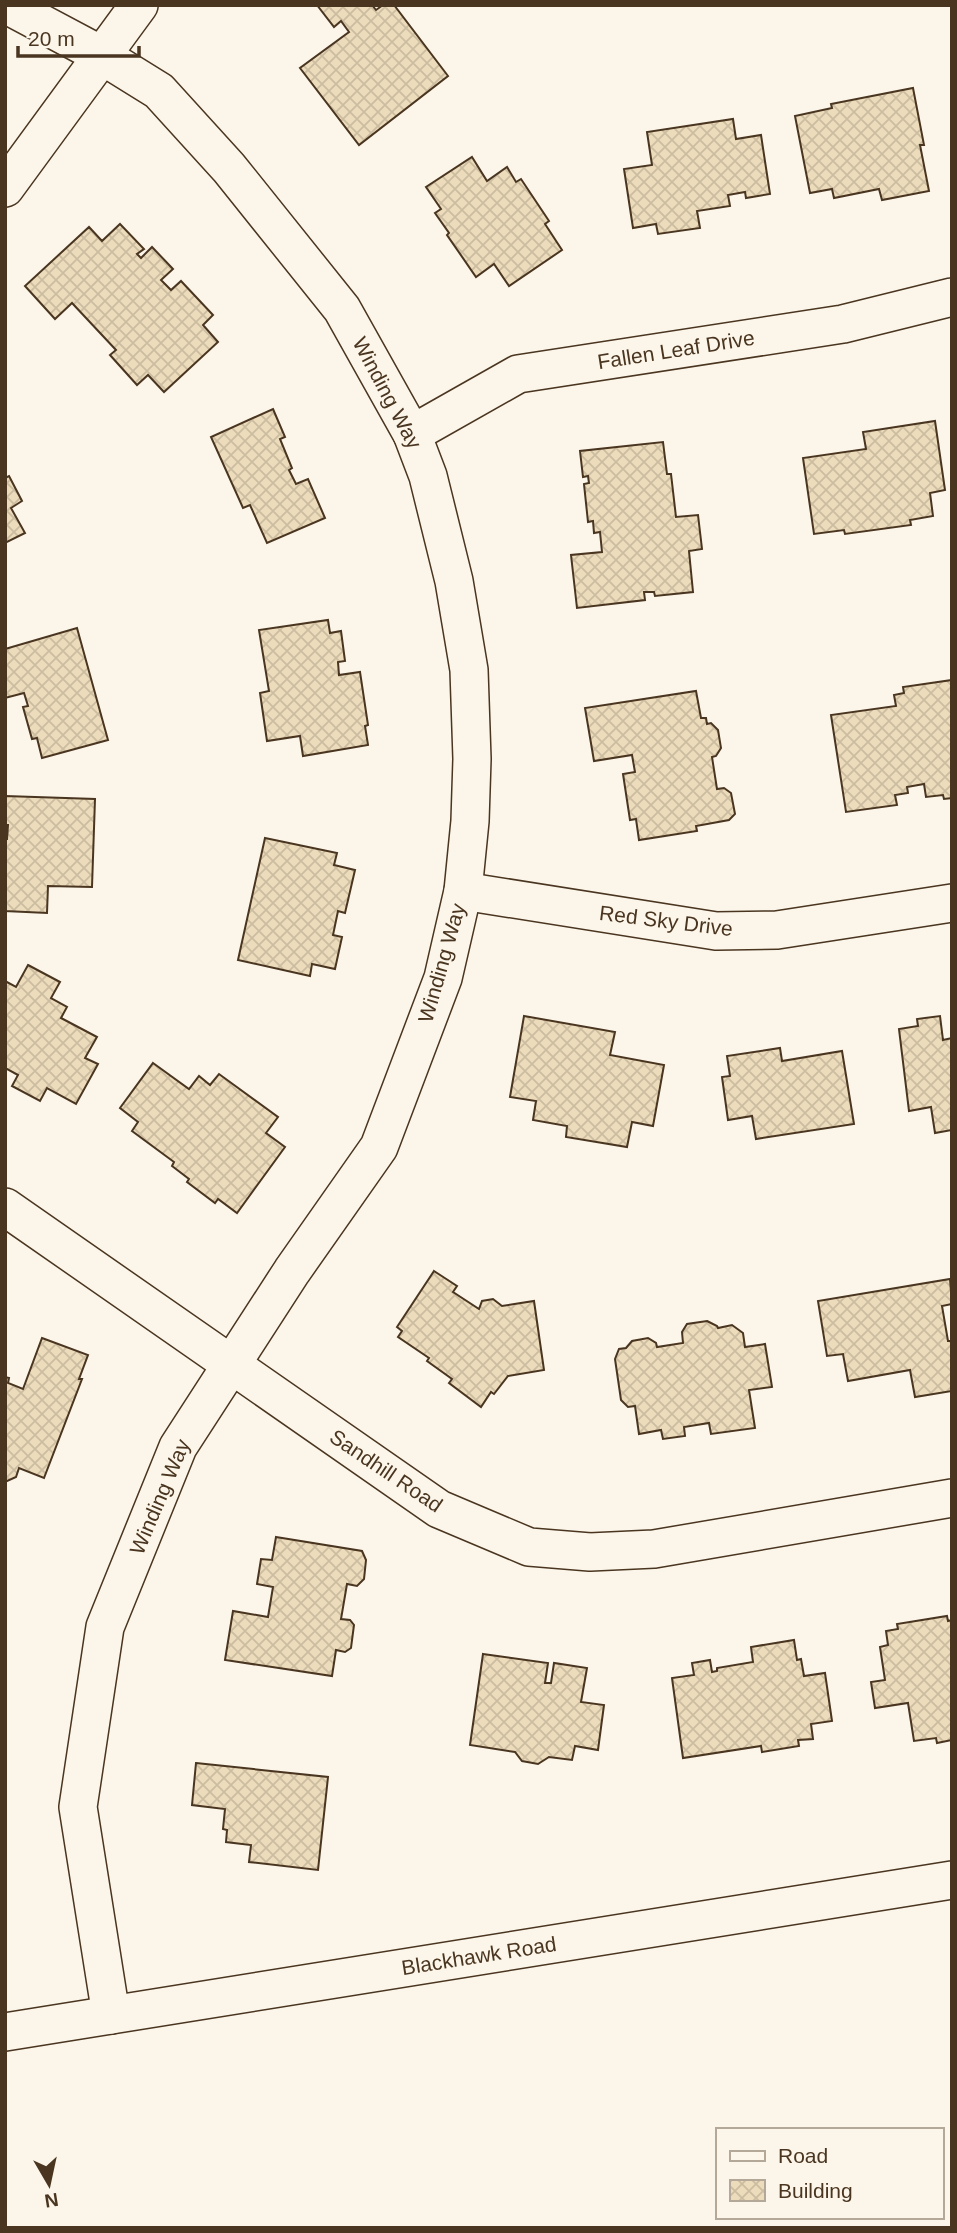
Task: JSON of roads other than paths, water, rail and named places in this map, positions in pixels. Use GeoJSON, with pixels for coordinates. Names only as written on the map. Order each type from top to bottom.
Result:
{"type":"FeatureCollection","features":[{"type":"Feature","properties":{"kind":"street","name":"Winding Way"},"geometry":{"type":"LineString","coordinates":[[7,5],[102,55],[159,91],[229,168],[342,309],[412,434],[428,476],[447,554],[469,670],[472,759],[470,821],[463,891],[443,978],[379,1147],[292,1271],[178,1447],[105,1627],[78,1807],[111,2015]]}},
{"type":"Feature","properties":{"kind":"street"},"geometry":{"type":"LineString","coordinates":[[5,188],[139,5]]}},
{"type":"Feature","properties":{"kind":"street","name":"Fallen Leaf Drive"},"geometry":{"type":"LineString","coordinates":[[412,434],[518,374],[842,324],[952,297]]}},
{"type":"Feature","properties":{"kind":"street","name":"Red Sky Drive"},"geometry":{"type":"LineString","coordinates":[[463,891],[716,931],[777,930],[952,903]]}},
{"type":"Feature","properties":{"kind":"street","name":"Sandhill Road"},"geometry":{"type":"LineString","coordinates":[[5,1207],[439,1509],[529,1547],[590,1552],[654,1549],[952,1498]]}},
{"type":"Feature","properties":{"kind":"street","name":"Blackhawk Road"},"geometry":{"type":"LineString","coordinates":[[5,2032],[952,1880]]}}]}
